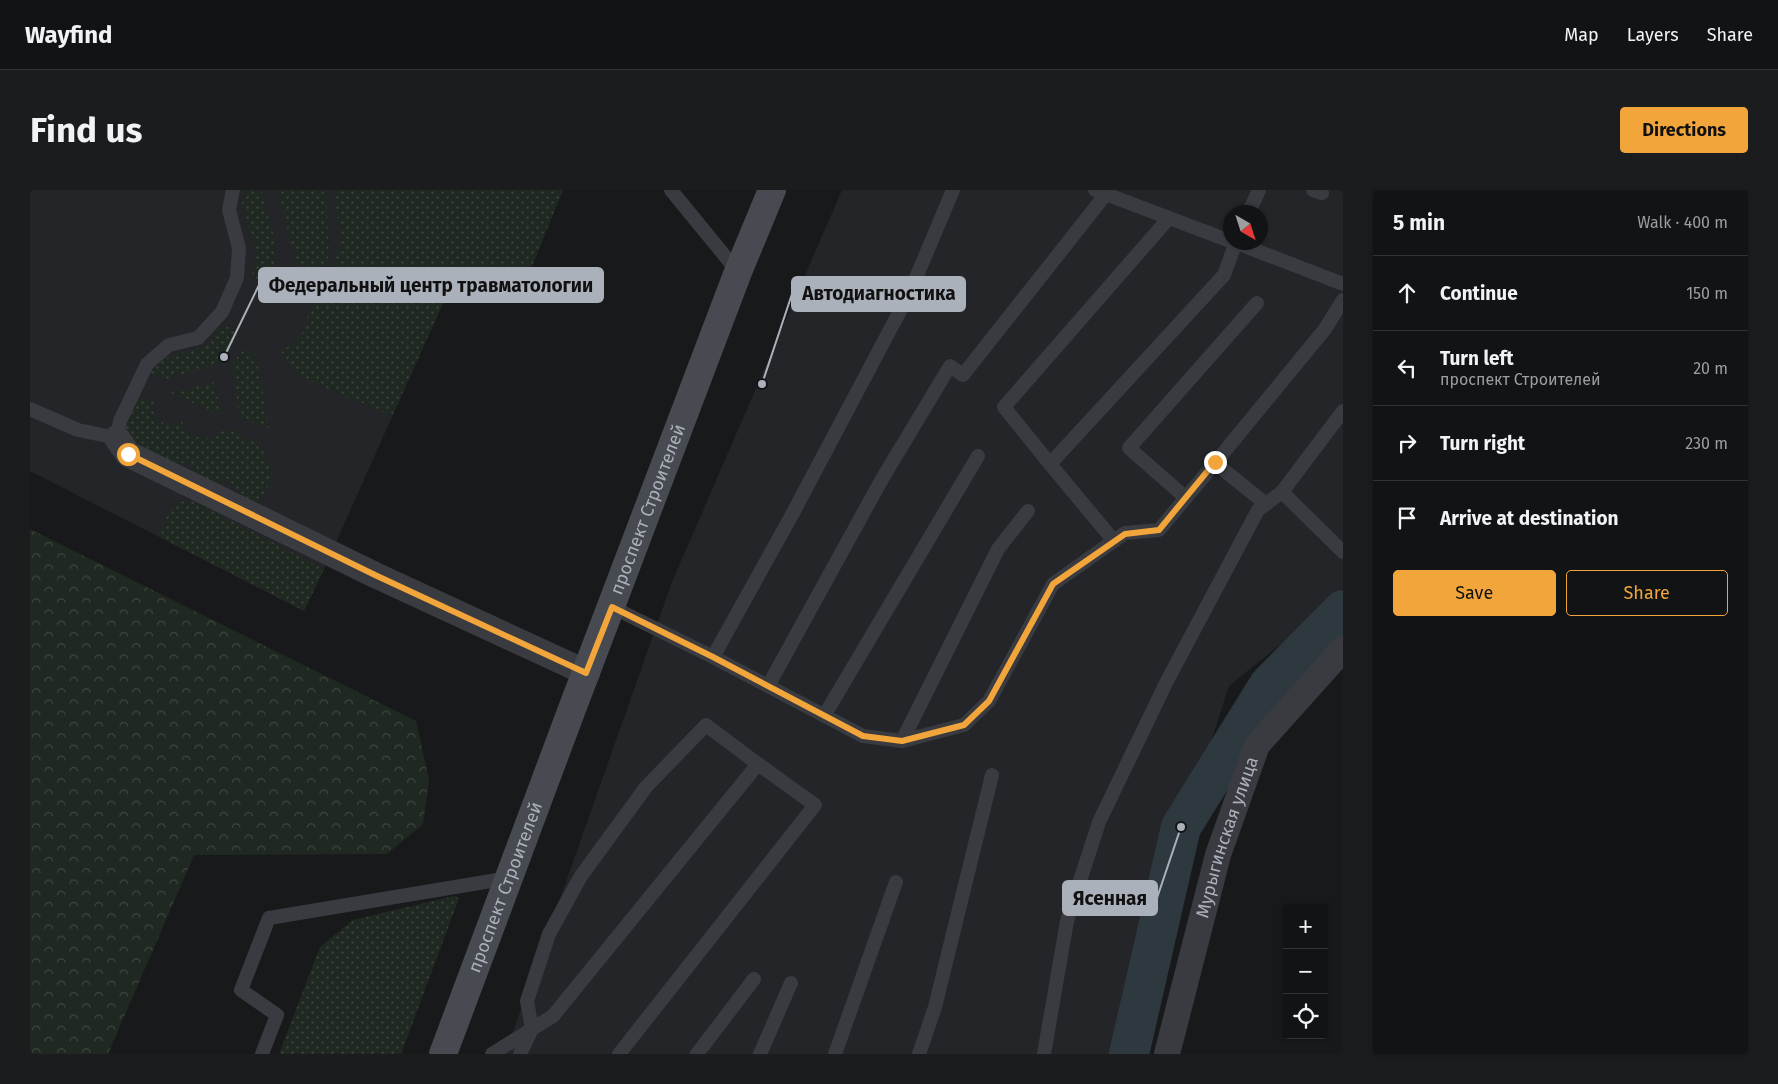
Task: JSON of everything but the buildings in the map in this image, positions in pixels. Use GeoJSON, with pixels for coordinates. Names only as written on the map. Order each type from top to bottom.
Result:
{"type":"FeatureCollection","features":[{"type":"Feature","properties":{"kind":"main road","name":"проспект Строителей"},"geometry":{"type":"LineString","coordinates":[[443,1054],[738,272],[772,190]]}},
{"type":"Feature","properties":{"kind":"street"},"geometry":{"type":"LineString","coordinates":[[117,438],[128,454],[375,575],[586,673]]}},
{"type":"Feature","properties":{"kind":"street","name":"Мурыгинская улица"},"geometry":{"type":"LineString","coordinates":[[1167,1054],[1218,855],[1256,745],[1343,649]]}},
{"type":"Feature","properties":{"kind":"lane"},"geometry":{"type":"LineString","coordinates":[[30,409],[78,430],[117,438],[120,421],[147,364],[169,345],[198,338],[222,312],[237,278],[239,248],[229,210],[233,190]]}},
{"type":"Feature","properties":{"kind":"lane"},"geometry":{"type":"LineString","coordinates":[[671,190],[738,272]]}},
{"type":"Feature","properties":{"kind":"lane"},"geometry":{"type":"LineString","coordinates":[[713,657],[794,512],[910,292],[954,190]]}},
{"type":"Feature","properties":{"kind":"lane"},"geometry":{"type":"LineString","coordinates":[[1252,205],[1259,190]]}},
{"type":"Feature","properties":{"kind":"lane"},"geometry":{"type":"LineString","coordinates":[[768,686],[882,479],[950,366],[963,375],[1100,192],[1223,238]]}},
{"type":"Feature","properties":{"kind":"lane"},"geometry":{"type":"LineString","coordinates":[[1114,541],[1004,407],[1170,218]]}},
{"type":"Feature","properties":{"kind":"lane"},"geometry":{"type":"LineString","coordinates":[[1050,464],[1224,275],[1233,250]]}},
{"type":"Feature","properties":{"kind":"lane"},"geometry":{"type":"LineString","coordinates":[[1253,250],[1343,284]]}},
{"type":"Feature","properties":{"kind":"lane"},"geometry":{"type":"LineString","coordinates":[[612,607],[713,657],[863,736],[902,741],[964,725],[989,701],[1053,584],[1125,534],[1159,530],[1324,329],[1343,300]]}},
{"type":"Feature","properties":{"kind":"lane"},"geometry":{"type":"LineString","coordinates":[[1186,498],[1129,448],[1257,303]]}},
{"type":"Feature","properties":{"kind":"lane"},"geometry":{"type":"LineString","coordinates":[[1044,1054],[1067,921],[1099,822],[1176,664],[1258,510],[1282,492],[1343,411]]}},
{"type":"Feature","properties":{"kind":"lane"},"geometry":{"type":"LineString","coordinates":[[824,716],[978,456]]}},
{"type":"Feature","properties":{"kind":"lane"},"geometry":{"type":"LineString","coordinates":[[1215,462],[1266,504]]}},
{"type":"Feature","properties":{"kind":"lane"},"geometry":{"type":"LineString","coordinates":[[1282,492],[1343,552]]}},
{"type":"Feature","properties":{"kind":"lane"},"geometry":{"type":"LineString","coordinates":[[902,741],[998,549],[1028,511]]}},
{"type":"Feature","properties":{"kind":"lane"},"geometry":{"type":"LineString","coordinates":[[520,1054],[532,1029],[527,1001],[549,934],[581,876],[646,787],[706,725],[815,805],[619,1054]]}},
{"type":"Feature","properties":{"kind":"lane"},"geometry":{"type":"LineString","coordinates":[[492,1054],[553,1016],[758,764]]}},
{"type":"Feature","properties":{"kind":"lane"},"geometry":{"type":"LineString","coordinates":[[919,1054],[935,1007],[992,775]]}},
{"type":"Feature","properties":{"kind":"lane"},"geometry":{"type":"LineString","coordinates":[[262,1054],[277,1015],[241,990],[269,918],[510,878]]}},
{"type":"Feature","properties":{"kind":"lane"},"geometry":{"type":"LineString","coordinates":[[834,1054],[896,882]]}},
{"type":"Feature","properties":{"kind":"lane"},"geometry":{"type":"LineString","coordinates":[[696,1054],[754,980]]}},
{"type":"Feature","properties":{"kind":"lane"},"geometry":{"type":"LineString","coordinates":[[760,1054],[790,983]]}},
{"type":"Feature","properties":{"kind":"shaded area"},"geometry":{"type":"Polygon","coordinates":[[[30,190],[563,190],[519,298],[457,272],[304,611],[30,471],[30,190]]]}},
{"type":"Feature","properties":{"kind":"shaded area"},"geometry":{"type":"Polygon","coordinates":[[[842,190],[1343,190],[1343,594],[1229,686],[1124,1011],[1117,1054],[505,1054],[672,582],[842,190]]]}},
{"type":"Feature","properties":{"kind":"green space"},"geometry":{"type":"Polygon","coordinates":[[[244,190],[261,190],[275,241],[277,270],[269,286],[252,277],[256,251],[242,206],[244,190]]]}},
{"type":"Feature","properties":{"kind":"green space"},"geometry":{"type":"Polygon","coordinates":[[[278,190],[326,190],[329,256],[307,306],[278,190]]]}},
{"type":"Feature","properties":{"kind":"green space"},"geometry":{"type":"Polygon","coordinates":[[[337,190],[563,190],[519,298],[457,272],[392,416],[299,376],[280,350],[293,345],[306,328],[308,315],[315,306],[333,268],[341,241],[335,197],[337,190]]]}},
{"type":"Feature","properties":{"kind":"green space"},"geometry":{"type":"Polygon","coordinates":[[[222,324],[238,333],[221,363],[164,380],[150,372],[157,361],[208,345],[222,324]]]}},
{"type":"Feature","properties":{"kind":"green space"},"geometry":{"type":"Polygon","coordinates":[[[242,350],[256,356],[269,428],[239,417],[233,363],[242,350]]]}},
{"type":"Feature","properties":{"kind":"green space"},"geometry":{"type":"Polygon","coordinates":[[[215,382],[222,416],[170,393],[215,382]]]}},
{"type":"Feature","properties":{"kind":"green space"},"geometry":{"type":"Polygon","coordinates":[[[139,395],[154,402],[154,418],[170,426],[175,422],[182,421],[184,432],[198,437],[209,438],[227,429],[261,446],[273,477],[257,506],[238,496],[235,487],[225,479],[215,487],[193,473],[191,465],[182,463],[172,468],[130,445],[126,428],[139,395]]]}},
{"type":"Feature","properties":{"kind":"green space"},"geometry":{"type":"Polygon","coordinates":[[[184,500],[196,502],[324,569],[304,611],[160,537],[162,525],[167,515],[184,500]]]}},
{"type":"Feature","properties":{"kind":"green space"},"geometry":{"type":"Polygon","coordinates":[[[30,529],[416,721],[429,780],[423,824],[387,854],[194,855],[108,1054],[30,1054],[30,529]]]}},
{"type":"Feature","properties":{"kind":"green space"},"geometry":{"type":"Polygon","coordinates":[[[454,896],[459,898],[458,901],[401,1054],[279,1054],[320,947],[353,920],[454,896]]]}},
{"type":"Feature","properties":{"kind":"waterway"},"geometry":{"type":"LineString","coordinates":[[1129,1054],[1181,827],[1269,685],[1343,610]]}},
{"type":"Feature","properties":{"kind":"place","name":"Федеральный центр травматологии"},"geometry":{"type":"Point","coordinates":[224,357]}},
{"type":"Feature","properties":{"kind":"place","name":"Автодиагностика"},"geometry":{"type":"Point","coordinates":[762,384]}},
{"type":"Feature","properties":{"kind":"place","name":"Ясенная"},"geometry":{"type":"Point","coordinates":[1181,827]}},
{"type":"Feature","properties":{"kind":"route"},"geometry":{"type":"LineString","coordinates":[[128,454],[375,575],[586,673],[612,607],[713,657],[863,736],[902,741],[964,725],[989,701],[1053,584],[1125,534],[1159,530],[1215,462]]}}]}
